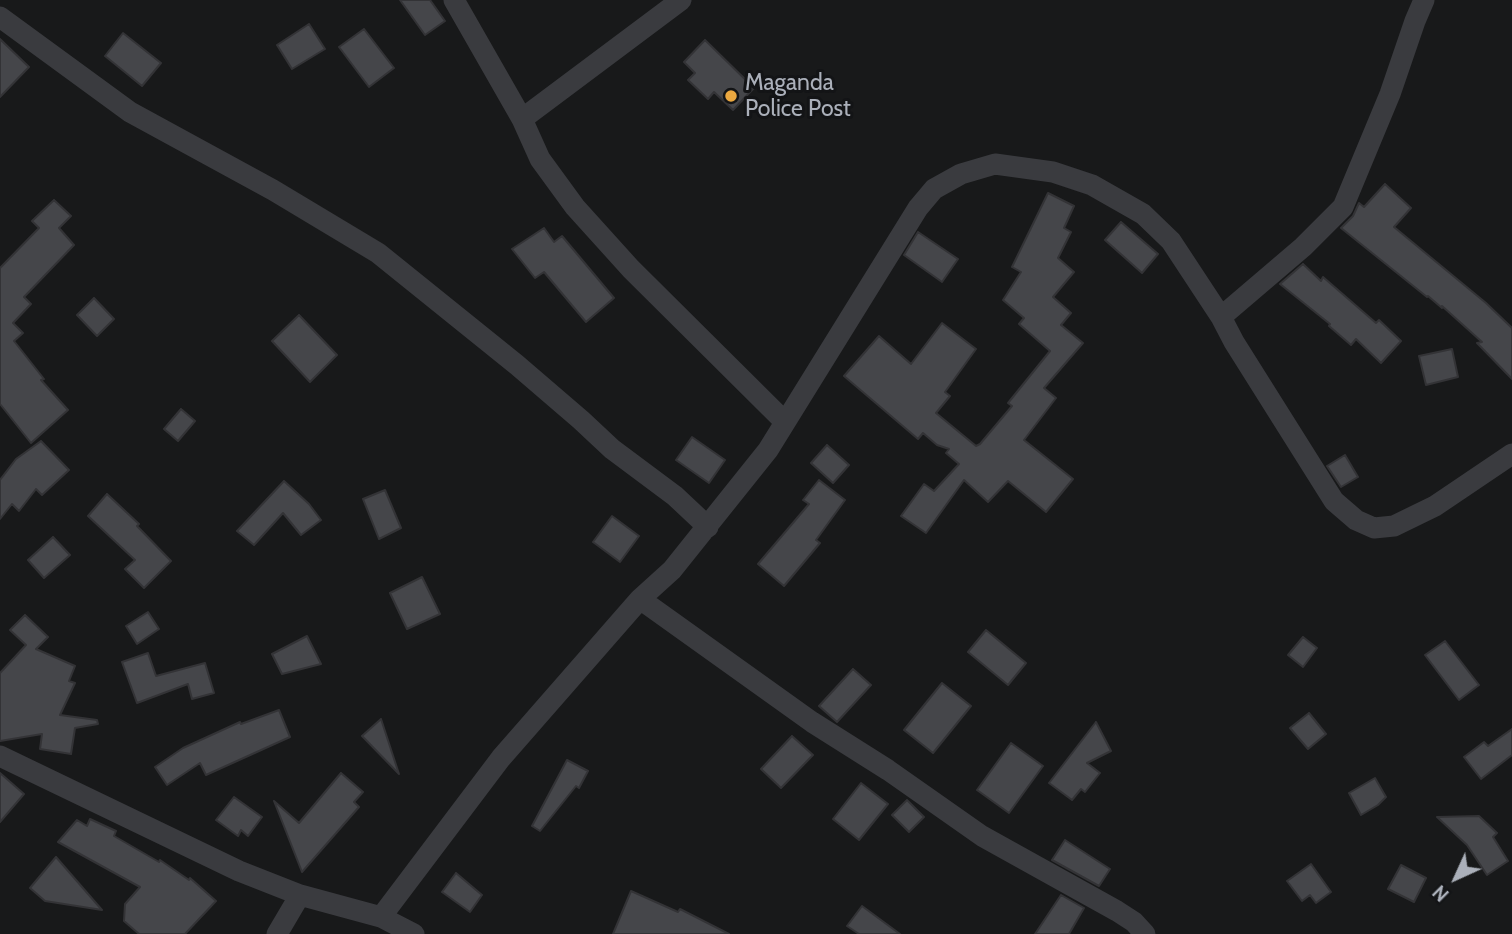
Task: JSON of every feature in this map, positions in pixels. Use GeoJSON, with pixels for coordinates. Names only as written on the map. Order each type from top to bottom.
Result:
{"type":"FeatureCollection","features":[{"type":"Feature","properties":{"kind":"street"},"geometry":{"type":"LineString","coordinates":[[454,0],[522,118],[540,159],[575,207],[631,269],[785,422]]}},
{"type":"Feature","properties":{"kind":"street"},"geometry":{"type":"LineString","coordinates":[[522,118],[681,0]]}},
{"type":"Feature","properties":{"kind":"street"},"geometry":{"type":"LineString","coordinates":[[1221,317],[1303,247],[1343,207],[1390,94],[1424,0]]}},
{"type":"Feature","properties":{"kind":"street"},"geometry":{"type":"LineString","coordinates":[[0,17],[130,112],[273,190],[378,253],[526,373],[612,449],[675,496],[708,527]]}},
{"type":"Feature","properties":{"kind":"street"},"geometry":{"type":"LineString","coordinates":[[381,917],[501,758],[640,599],[672,570],[708,527],[768,450],[918,208],[934,189],[961,174],[995,164],[1053,172],[1092,185],[1143,214],[1171,241],[1334,501],[1356,520],[1374,528],[1394,526],[1435,506],[1512,454]]}},
{"type":"Feature","properties":{"kind":"street"},"geometry":{"type":"LineString","coordinates":[[640,599],[812,722],[877,763],[982,836],[1117,911],[1134,922],[1145,934]]}},
{"type":"Feature","properties":{"kind":"street"},"geometry":{"type":"LineString","coordinates":[[0,756],[239,871],[300,895],[381,917],[414,934]]}},
{"type":"Feature","properties":{"kind":"street"},"geometry":{"type":"LineString","coordinates":[[277,934],[300,895]]}},
{"type":"Feature","properties":{"kind":"building"},"geometry":{"type":"Polygon","coordinates":[[[400,0],[430,0],[445,21],[425,35],[400,0]]]}},
{"type":"Feature","properties":{"kind":"building"},"geometry":{"type":"Polygon","coordinates":[[[309,24],[325,49],[292,69],[277,45],[309,24]]]}},
{"type":"Feature","properties":{"kind":"building"},"geometry":{"type":"Polygon","coordinates":[[[364,29],[394,68],[369,87],[339,47],[364,29]]]}},
{"type":"Feature","properties":{"kind":"building"},"geometry":{"type":"Polygon","coordinates":[[[123,33],[161,63],[142,86],[105,56],[123,33]]]}},
{"type":"Feature","properties":{"kind":"building"},"geometry":{"type":"Polygon","coordinates":[[[0,39],[29,67],[0,97],[0,39]]]}},
{"type":"Feature","properties":{"kind":"building"},"geometry":{"type":"Polygon","coordinates":[[[705,40],[754,88],[733,110],[714,92],[708,99],[688,80],[695,73],[684,62],[705,40]]]}},
{"type":"Feature","properties":{"kind":"building"},"geometry":{"type":"Polygon","coordinates":[[[1385,184],[1411,208],[1394,227],[1512,328],[1512,379],[1477,343],[1482,342],[1442,306],[1341,228],[1353,216],[1359,203],[1364,207],[1385,184]]]}},
{"type":"Feature","properties":{"kind":"building"},"geometry":{"type":"Polygon","coordinates":[[[1048,193],[1074,206],[1064,228],[1071,232],[1058,258],[1074,272],[1053,297],[1071,313],[1061,325],[1083,343],[1044,388],[1056,398],[1024,440],[1073,479],[1046,512],[1008,481],[988,502],[964,480],[926,533],[901,516],[924,484],[934,491],[959,464],[946,453],[949,449],[937,445],[923,433],[918,439],[844,376],[879,336],[911,364],[942,323],[976,349],[945,392],[950,396],[936,413],[976,446],[980,444],[1012,406],[1008,403],[1050,351],[1019,324],[1024,318],[1003,300],[1021,272],[1012,267],[1048,193]]]}},
{"type":"Feature","properties":{"kind":"building"},"geometry":{"type":"Polygon","coordinates":[[[54,200],[71,216],[59,228],[74,245],[24,297],[31,304],[13,323],[23,333],[14,341],[44,379],[41,380],[68,410],[31,443],[0,404],[0,268],[39,228],[32,221],[54,200]]]}},
{"type":"Feature","properties":{"kind":"building"},"geometry":{"type":"Polygon","coordinates":[[[1121,222],[1158,254],[1142,273],[1105,240],[1121,222]]]}},
{"type":"Feature","properties":{"kind":"building"},"geometry":{"type":"Polygon","coordinates":[[[544,228],[554,242],[562,236],[614,298],[586,322],[544,272],[535,278],[512,249],[544,228]]]}},
{"type":"Feature","properties":{"kind":"building"},"geometry":{"type":"Polygon","coordinates":[[[918,232],[958,259],[942,282],[904,255],[918,232]]]}},
{"type":"Feature","properties":{"kind":"building"},"geometry":{"type":"Polygon","coordinates":[[[1303,264],[1321,281],[1323,277],[1376,323],[1379,320],[1401,341],[1381,363],[1356,339],[1351,345],[1329,326],[1330,324],[1280,284],[1303,264]]]}},
{"type":"Feature","properties":{"kind":"building"},"geometry":{"type":"Polygon","coordinates":[[[94,298],[114,319],[97,336],[77,315],[94,298]]]}},
{"type":"Feature","properties":{"kind":"building"},"geometry":{"type":"Polygon","coordinates":[[[299,315],[337,355],[310,382],[272,341],[299,315]]]}},
{"type":"Feature","properties":{"kind":"building"},"geometry":{"type":"Polygon","coordinates":[[[1452,349],[1458,377],[1426,385],[1419,356],[1452,349]]]}},
{"type":"Feature","properties":{"kind":"building"},"geometry":{"type":"Polygon","coordinates":[[[181,409],[195,421],[178,441],[164,429],[181,409]]]}},
{"type":"Feature","properties":{"kind":"building"},"geometry":{"type":"Polygon","coordinates":[[[692,437],[725,460],[709,483],[676,460],[692,437]]]}},
{"type":"Feature","properties":{"kind":"building"},"geometry":{"type":"Polygon","coordinates":[[[41,441],[69,470],[42,495],[36,489],[19,511],[12,504],[0,519],[0,480],[16,459],[41,441]]]}},
{"type":"Feature","properties":{"kind":"building"},"geometry":{"type":"Polygon","coordinates":[[[827,445],[849,465],[833,483],[811,463],[827,445]]]}},
{"type":"Feature","properties":{"kind":"building"},"geometry":{"type":"Polygon","coordinates":[[[1345,455],[1358,477],[1341,487],[1327,466],[1345,455]]]}},
{"type":"Feature","properties":{"kind":"building"},"geometry":{"type":"Polygon","coordinates":[[[819,480],[845,500],[816,540],[820,543],[784,586],[758,564],[809,504],[803,500],[819,480]]]}},
{"type":"Feature","properties":{"kind":"building"},"geometry":{"type":"Polygon","coordinates":[[[284,481],[309,504],[321,520],[301,535],[283,513],[254,545],[237,531],[284,481]]]}},
{"type":"Feature","properties":{"kind":"building"},"geometry":{"type":"Polygon","coordinates":[[[385,490],[401,528],[379,539],[363,499],[385,490]]]}},
{"type":"Feature","properties":{"kind":"building"},"geometry":{"type":"Polygon","coordinates":[[[107,494],[139,524],[137,526],[171,561],[144,588],[125,569],[135,560],[88,516],[107,494]]]}},
{"type":"Feature","properties":{"kind":"building"},"geometry":{"type":"Polygon","coordinates":[[[612,516],[639,536],[620,562],[593,542],[612,516]]]}},
{"type":"Feature","properties":{"kind":"building"},"geometry":{"type":"Polygon","coordinates":[[[53,537],[70,555],[44,578],[28,560],[53,537]]]}},
{"type":"Feature","properties":{"kind":"building"},"geometry":{"type":"Polygon","coordinates":[[[422,577],[440,614],[407,629],[390,593],[422,577]]]}},
{"type":"Feature","properties":{"kind":"building"},"geometry":{"type":"Polygon","coordinates":[[[148,612],[159,629],[137,644],[126,626],[148,612]]]}},
{"type":"Feature","properties":{"kind":"building"},"geometry":{"type":"Polygon","coordinates":[[[25,615],[48,637],[36,649],[75,666],[69,681],[75,683],[60,715],[97,720],[98,724],[75,728],[71,754],[40,749],[42,734],[0,741],[0,673],[26,645],[10,630],[25,615]]]}},
{"type":"Feature","properties":{"kind":"building"},"geometry":{"type":"Polygon","coordinates":[[[986,630],[1026,663],[1008,685],[968,652],[986,630]]]}},
{"type":"Feature","properties":{"kind":"building"},"geometry":{"type":"Polygon","coordinates":[[[307,636],[321,664],[282,674],[272,654],[307,636]]]}},
{"type":"Feature","properties":{"kind":"building"},"geometry":{"type":"Polygon","coordinates":[[[1303,637],[1317,648],[1303,667],[1288,655],[1303,637]]]}},
{"type":"Feature","properties":{"kind":"building"},"geometry":{"type":"Polygon","coordinates":[[[1445,641],[1479,685],[1459,700],[1425,655],[1445,641]]]}},
{"type":"Feature","properties":{"kind":"building"},"geometry":{"type":"Polygon","coordinates":[[[148,653],[156,676],[205,663],[214,693],[192,699],[188,684],[137,703],[122,662],[148,653]]]}},
{"type":"Feature","properties":{"kind":"building"},"geometry":{"type":"Polygon","coordinates":[[[853,669],[871,685],[837,722],[819,706],[853,669]]]}},
{"type":"Feature","properties":{"kind":"building"},"geometry":{"type":"Polygon","coordinates":[[[942,683],[971,706],[933,753],[904,730],[942,683]]]}},
{"type":"Feature","properties":{"kind":"building"},"geometry":{"type":"Polygon","coordinates":[[[279,710],[290,737],[206,775],[200,763],[167,785],[155,767],[183,748],[240,722],[241,724],[279,710]]]}},
{"type":"Feature","properties":{"kind":"building"},"geometry":{"type":"Polygon","coordinates":[[[1309,713],[1326,734],[1308,749],[1290,728],[1309,713]]]}},
{"type":"Feature","properties":{"kind":"building"},"geometry":{"type":"Polygon","coordinates":[[[381,719],[399,774],[362,736],[381,719]]]}},
{"type":"Feature","properties":{"kind":"building"},"geometry":{"type":"Polygon","coordinates":[[[1096,722],[1111,751],[1087,763],[1100,773],[1085,792],[1081,789],[1072,800],[1049,783],[1096,722]]]}},
{"type":"Feature","properties":{"kind":"building"},"geometry":{"type":"Polygon","coordinates":[[[1512,729],[1512,755],[1481,779],[1464,757],[1484,742],[1488,746],[1512,729]]]}},
{"type":"Feature","properties":{"kind":"building"},"geometry":{"type":"Polygon","coordinates":[[[792,736],[813,755],[781,788],[761,769],[792,736]]]}},
{"type":"Feature","properties":{"kind":"building"},"geometry":{"type":"Polygon","coordinates":[[[1011,743],[1043,766],[1009,813],[977,790],[1011,743]]]}},
{"type":"Feature","properties":{"kind":"building"},"geometry":{"type":"Polygon","coordinates":[[[567,760],[588,771],[579,788],[576,786],[540,831],[532,826],[567,760]]]}},
{"type":"Feature","properties":{"kind":"building"},"geometry":{"type":"Polygon","coordinates":[[[0,773],[24,794],[0,822],[0,773]]]}},
{"type":"Feature","properties":{"kind":"building"},"geometry":{"type":"Polygon","coordinates":[[[341,773],[363,792],[354,802],[359,807],[302,872],[274,801],[299,823],[341,773]]]}},
{"type":"Feature","properties":{"kind":"building"},"geometry":{"type":"Polygon","coordinates":[[[1375,778],[1386,797],[1361,815],[1349,793],[1375,778]]]}},
{"type":"Feature","properties":{"kind":"building"},"geometry":{"type":"Polygon","coordinates":[[[861,783],[888,804],[859,840],[833,819],[861,783]]]}},
{"type":"Feature","properties":{"kind":"building"},"geometry":{"type":"Polygon","coordinates":[[[234,797],[262,817],[248,836],[241,830],[238,836],[216,820],[234,797]]]}},
{"type":"Feature","properties":{"kind":"building"},"geometry":{"type":"Polygon","coordinates":[[[907,800],[924,817],[909,832],[892,815],[907,800]]]}},
{"type":"Feature","properties":{"kind":"building"},"geometry":{"type":"Polygon","coordinates":[[[1479,816],[1497,833],[1493,837],[1508,861],[1487,875],[1467,845],[1437,817],[1479,816]]]}},
{"type":"Feature","properties":{"kind":"building"},"geometry":{"type":"Polygon","coordinates":[[[90,819],[116,831],[114,836],[159,862],[160,860],[189,880],[190,878],[216,901],[185,934],[139,934],[124,921],[125,904],[140,887],[58,842],[77,820],[87,826],[90,819]]]}},
{"type":"Feature","properties":{"kind":"building"},"geometry":{"type":"Polygon","coordinates":[[[1065,840],[1110,869],[1099,886],[1052,860],[1065,840]]]}},
{"type":"Feature","properties":{"kind":"building"},"geometry":{"type":"Polygon","coordinates":[[[56,857],[102,910],[45,901],[30,888],[56,857]]]}},
{"type":"Feature","properties":{"kind":"building"},"geometry":{"type":"Polygon","coordinates":[[[1311,864],[1331,892],[1316,903],[1310,895],[1302,901],[1287,881],[1311,864]]]}},
{"type":"Feature","properties":{"kind":"building"},"geometry":{"type":"Polygon","coordinates":[[[1401,865],[1426,878],[1414,902],[1388,889],[1401,865]]]}},
{"type":"Feature","properties":{"kind":"building"},"geometry":{"type":"Polygon","coordinates":[[[456,873],[482,895],[470,912],[442,892],[456,873]]]}},
{"type":"Feature","properties":{"kind":"building"},"geometry":{"type":"Polygon","coordinates":[[[631,891],[678,912],[680,909],[729,934],[613,934],[631,891]]]}},
{"type":"Feature","properties":{"kind":"building"},"geometry":{"type":"Polygon","coordinates":[[[1061,895],[1084,908],[1069,934],[1035,934],[1061,895]]]}},
{"type":"Feature","properties":{"kind":"building"},"geometry":{"type":"Polygon","coordinates":[[[862,906],[900,934],[859,934],[847,926],[862,906]]]}},
{"type":"Feature","properties":{"kind":"place","name":"Maganda Police Post"},"geometry":{"type":"Point","coordinates":[731,96]}}]}
